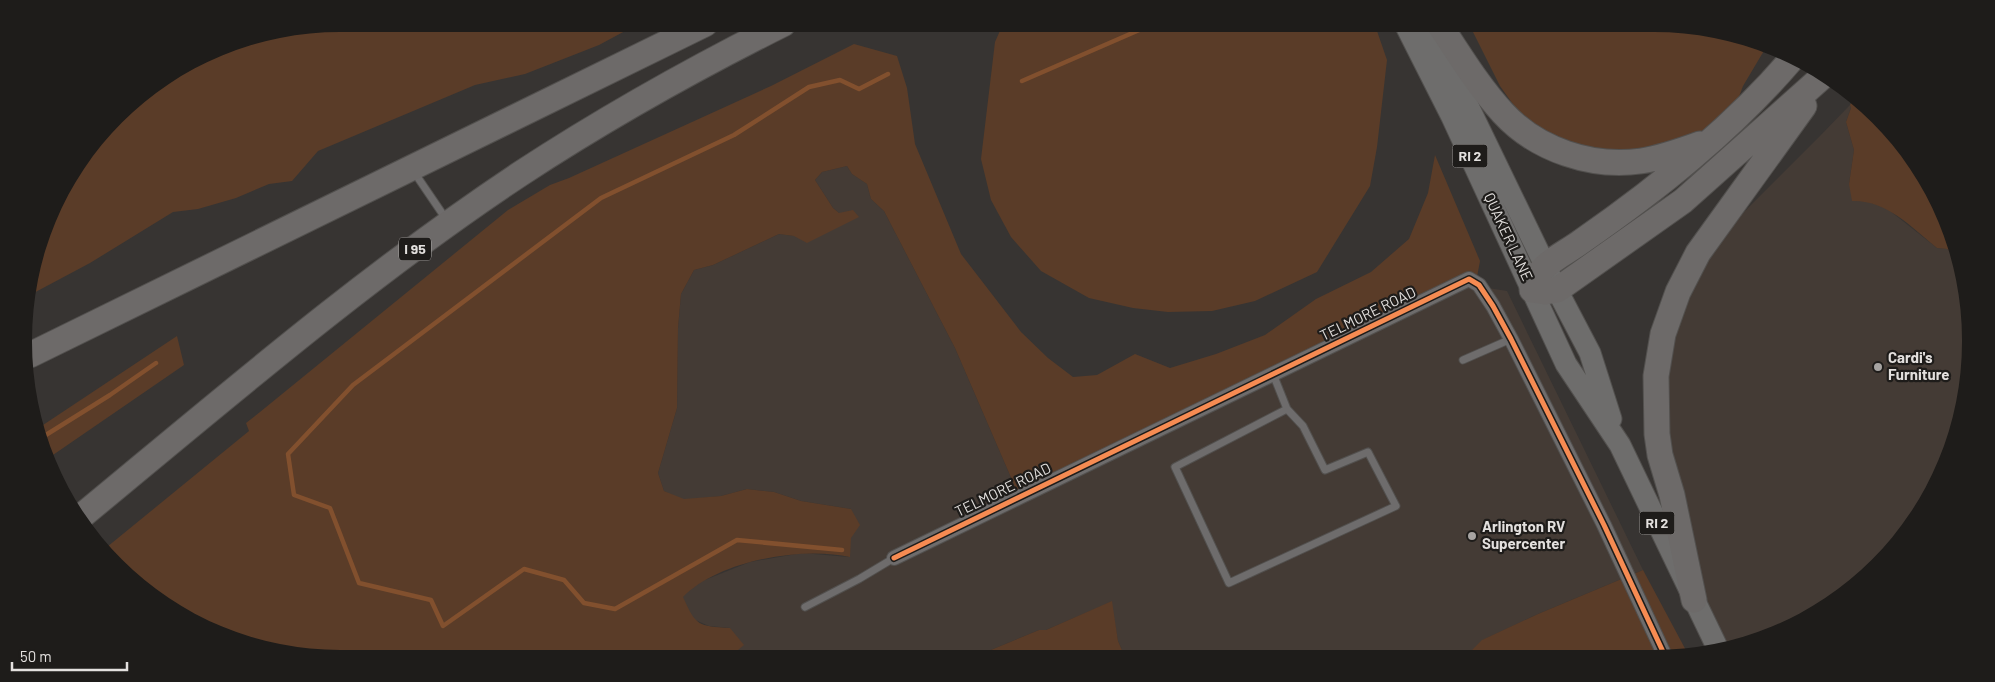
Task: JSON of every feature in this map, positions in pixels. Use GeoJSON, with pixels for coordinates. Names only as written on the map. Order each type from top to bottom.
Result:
{"type":"FeatureCollection","features":[{"type":"Feature","properties":{"kind":"highway"},"geometry":{"type":"LineString","coordinates":[[33,354],[688,32]]}},
{"type":"Feature","properties":{"kind":"highway","name":"I 95"},"geometry":{"type":"LineString","coordinates":[[85,513],[381,273],[449,224],[519,175],[658,89],[768,32]]}},
{"type":"Feature","properties":{"kind":"highway"},"geometry":{"type":"LineString","coordinates":[[1444,32],[1480,85],[1505,115],[1530,135],[1552,147],[1589,160],[1626,163],[1660,157],[1711,140]]}},
{"type":"Feature","properties":{"kind":"highway"},"geometry":{"type":"LineString","coordinates":[[1788,63],[1759,95],[1683,165],[1630,206],[1546,266],[1537,274],[1532,290],[1545,292],[1557,290],[1683,201],[1819,80]]}},
{"type":"Feature","properties":{"kind":"highway"},"geometry":{"type":"LineString","coordinates":[[1694,600],[1672,495],[1660,455],[1657,434],[1656,376],[1663,334],[1678,292],[1698,253],[1820,81]]}},
{"type":"Feature","properties":{"kind":"main road","name":"QUAKER LANE"},"geometry":{"type":"LineString","coordinates":[[1409,32],[1452,117],[1566,364],[1620,445]]}},
{"type":"Feature","properties":{"kind":"main road","name":"QUAKER LANE"},"geometry":{"type":"LineString","coordinates":[[1432,32],[1590,354],[1620,445],[1715,644]]}},
{"type":"Feature","properties":{"kind":"street","name":"TELMORE ROAD"},"geometry":{"type":"LineString","coordinates":[[894,558],[1469,279],[1479,284],[1511,339],[1607,531],[1662,650]]}},
{"type":"Feature","properties":{"kind":"lane"},"geometry":{"type":"LineString","coordinates":[[410,167],[449,224]]}},
{"type":"Feature","properties":{"kind":"lane"},"geometry":{"type":"LineString","coordinates":[[1463,360],[1511,339]]}},
{"type":"Feature","properties":{"kind":"lane"},"geometry":{"type":"LineString","coordinates":[[1273,374],[1287,408],[1302,426],[1325,470],[1368,452],[1396,506],[1229,583],[1175,467],[1287,408]]}},
{"type":"Feature","properties":{"kind":"lane"},"geometry":{"type":"LineString","coordinates":[[805,606],[859,579],[894,558]]}},
{"type":"Feature","properties":{"kind":"shaded area"},"geometry":{"type":"Polygon","coordinates":[[[623,32],[599,45],[525,74],[475,85],[318,151],[292,181],[269,184],[236,198],[198,209],[173,212],[90,263],[36,292],[43,261],[56,223],[74,187],[96,153],[123,123],[153,96],[187,74],[223,56],[281,38],[321,33],[623,32]]]}},
{"type":"Feature","properties":{"kind":"shaded area"},"geometry":{"type":"Polygon","coordinates":[[[999,32],[1377,32],[1387,60],[1377,147],[1370,186],[1317,272],[1255,301],[1212,311],[1168,312],[1133,308],[1089,298],[1041,271],[1011,237],[991,200],[981,159],[995,42],[999,32]]]}},
{"type":"Feature","properties":{"kind":"shaded area"},"geometry":{"type":"Polygon","coordinates":[[[1473,32],[1674,33],[1714,38],[1763,53],[1743,86],[1733,113],[1712,129],[1618,160],[1532,131],[1500,86],[1473,32]]]}},
{"type":"Feature","properties":{"kind":"shaded area"},"geometry":{"type":"Polygon","coordinates":[[[854,44],[897,56],[907,88],[915,144],[961,254],[1021,332],[1048,358],[1073,377],[1097,375],[1135,354],[1170,368],[1216,354],[1265,335],[1316,299],[1371,272],[1409,239],[1428,193],[1435,155],[1480,261],[1477,277],[1019,496],[955,348],[884,211],[871,199],[867,184],[852,174],[847,166],[822,172],[815,180],[833,208],[839,213],[853,210],[859,217],[807,243],[794,236],[779,234],[713,265],[694,270],[681,294],[678,328],[677,408],[658,473],[664,491],[684,499],[721,496],[747,489],[774,492],[801,501],[851,509],[860,525],[851,538],[850,557],[830,554],[808,554],[761,559],[717,574],[698,584],[683,597],[691,614],[699,623],[730,628],[744,645],[738,650],[341,650],[281,644],[223,626],[187,608],[153,586],[110,545],[249,431],[246,423],[508,210],[550,185],[771,86],[854,44]]]}},
{"type":"Feature","properties":{"kind":"shaded area"},"geometry":{"type":"Polygon","coordinates":[[[1851,104],[1872,123],[1899,153],[1911,170],[1931,205],[1949,250],[1937,248],[1898,216],[1887,210],[1865,202],[1852,201],[1849,184],[1854,150],[1846,122],[1851,108],[1851,104]]]}},
{"type":"Feature","properties":{"kind":"shaded area"},"geometry":{"type":"Polygon","coordinates":[[[1850,105],[1851,108],[1846,122],[1854,150],[1849,184],[1865,201],[1885,207],[1937,248],[1949,250],[1957,281],[1962,321],[1962,361],[1957,401],[1946,440],[1931,477],[1899,529],[1872,559],[1842,586],[1790,618],[1753,633],[1722,642],[1684,564],[1657,394],[1703,250],[1707,249],[1850,105]]]}},
{"type":"Feature","properties":{"kind":"shaded area"},"geometry":{"type":"Polygon","coordinates":[[[847,166],[852,174],[867,184],[871,199],[884,211],[955,348],[1019,496],[1464,282],[1507,291],[1643,570],[1538,614],[1483,640],[1472,650],[1122,650],[1118,641],[1111,602],[1046,630],[1039,630],[991,650],[732,650],[730,628],[709,626],[693,619],[682,597],[695,584],[750,562],[802,553],[849,557],[851,509],[801,501],[774,492],[747,489],[721,496],[684,500],[664,491],[658,473],[677,408],[678,328],[681,294],[694,270],[713,265],[779,234],[794,236],[839,213],[833,208],[815,180],[822,172],[847,166]]]}},
{"type":"Feature","properties":{"kind":"shaded area"},"geometry":{"type":"Polygon","coordinates":[[[177,336],[184,365],[54,454],[44,424],[177,336]]]}},
{"type":"Feature","properties":{"kind":"shaded area"},"geometry":{"type":"Polygon","coordinates":[[[1643,570],[1685,648],[1654,650],[1472,650],[1482,640],[1538,614],[1643,570]]]}},
{"type":"Feature","properties":{"kind":"shaded area"},"geometry":{"type":"Polygon","coordinates":[[[1112,601],[1118,641],[1122,650],[991,650],[1039,630],[1046,630],[1112,601]]]}},
{"type":"Feature","properties":{"kind":"waterway"},"geometry":{"type":"LineString","coordinates":[[1022,81],[1135,32]]}},
{"type":"Feature","properties":{"kind":"waterway"},"geometry":{"type":"LineString","coordinates":[[842,550],[737,540],[615,609],[584,603],[564,580],[524,569],[443,626],[431,600],[359,583],[330,508],[294,495],[288,454],[353,385],[601,198],[734,135],[809,87],[840,80],[859,89],[888,74]]}},
{"type":"Feature","properties":{"kind":"waterway"},"geometry":{"type":"LineString","coordinates":[[47,434],[110,395],[156,363]]}},
{"type":"Feature","properties":{"kind":"cycle path"},"geometry":{"type":"LineString","coordinates":[[894,558],[1469,279],[1479,285],[1511,339],[1604,525],[1662,650]]}},
{"type":"Feature","properties":{"kind":"place","name":"Cardi's Furniture"},"geometry":{"type":"Point","coordinates":[1878,367]}},
{"type":"Feature","properties":{"kind":"place","name":"Arlington RV Supercenter"},"geometry":{"type":"Point","coordinates":[1472,536]}}]}
